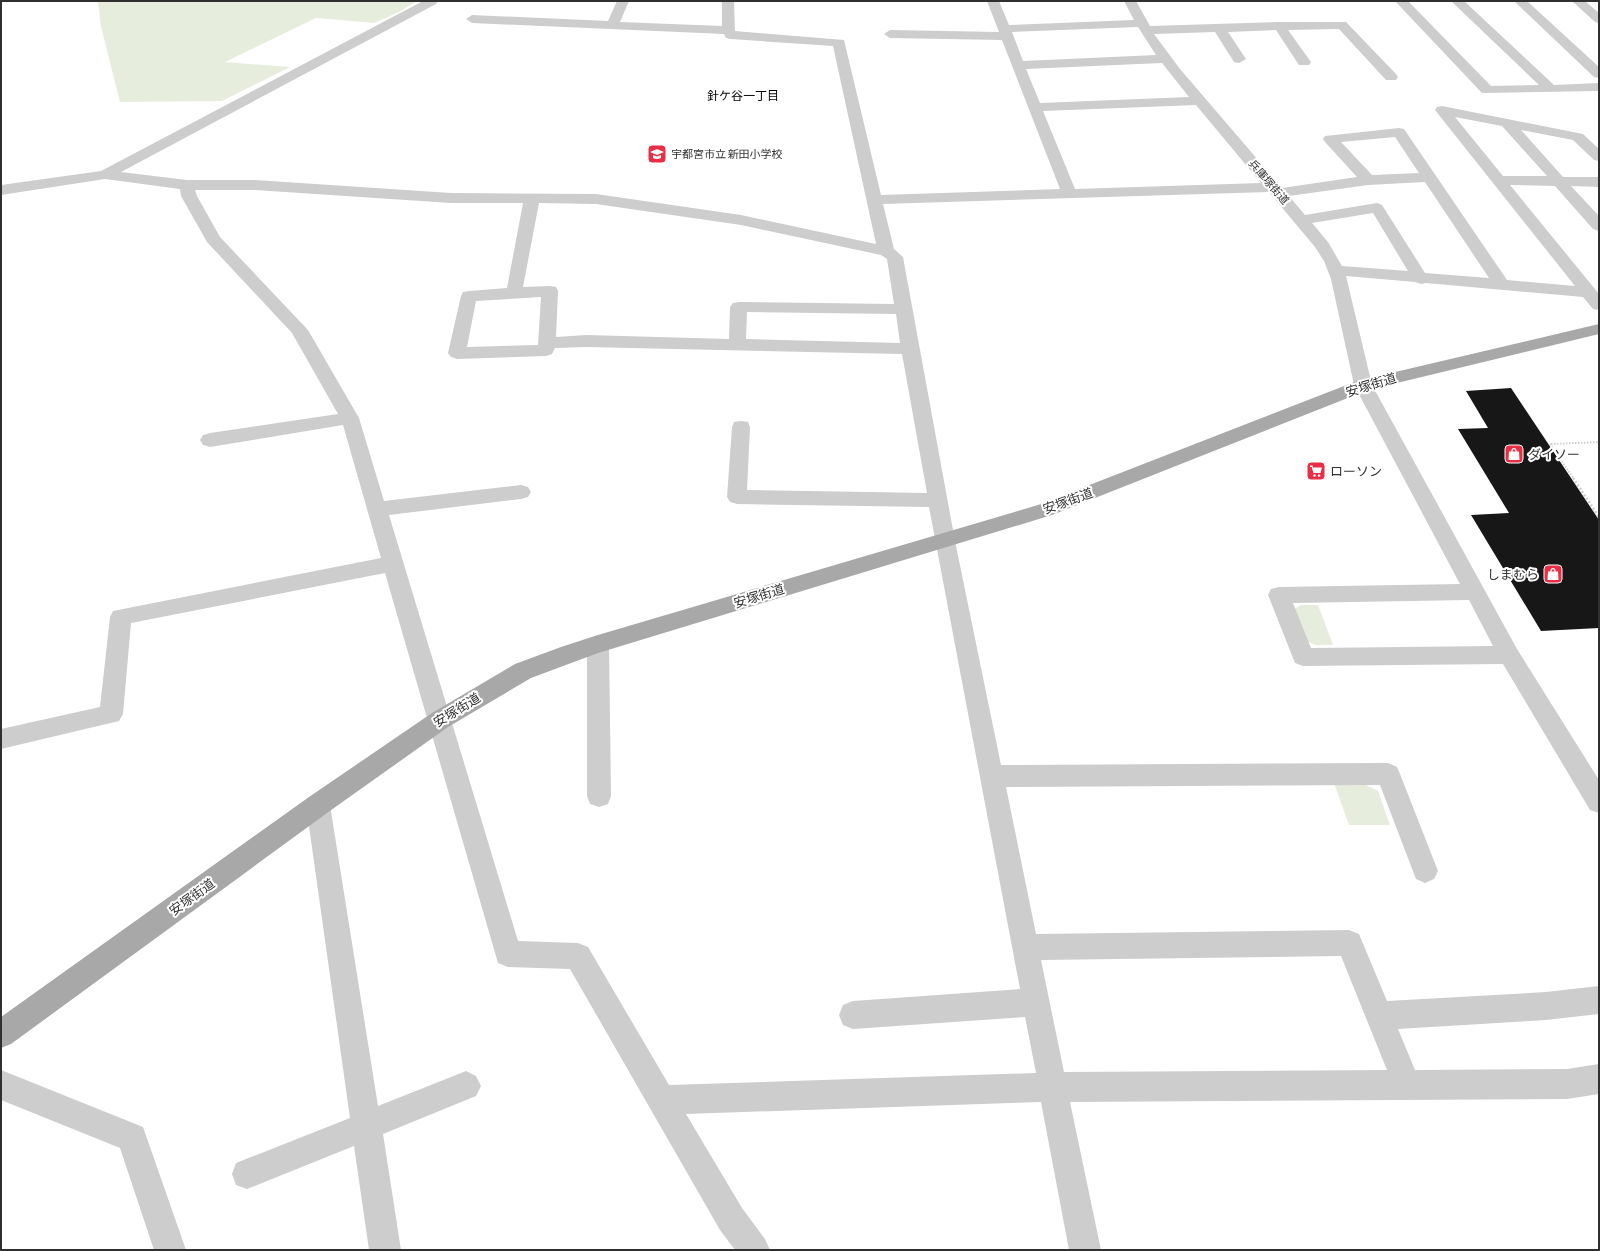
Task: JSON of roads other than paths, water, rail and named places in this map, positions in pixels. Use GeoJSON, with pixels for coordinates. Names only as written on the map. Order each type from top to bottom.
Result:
{"type":"FeatureCollection","features":[{"type":"Feature","properties":{"kind":"main road","name":"安塚街道"},"geometry":{"type":"LineString","coordinates":[[1,1034],[318,805],[440,720],[523,671],[569,653],[598,644],[995,526],[1089,493],[1363,385],[1599,329]]}},
{"type":"Feature","properties":{"kind":"street"},"geometry":{"type":"LineString","coordinates":[[1,190],[105,175],[432,1]]}},
{"type":"Feature","properties":{"kind":"street"},"geometry":{"type":"LineString","coordinates":[[612,25],[623,1]]}},
{"type":"Feature","properties":{"kind":"street"},"geometry":{"type":"LineString","coordinates":[[728,1],[728,30],[731,35],[839,43],[886,251]]}},
{"type":"Feature","properties":{"kind":"street"},"geometry":{"type":"LineString","coordinates":[[993,1],[1068,194]]}},
{"type":"Feature","properties":{"kind":"street","name":"兵庫塚街道"},"geometry":{"type":"LineString","coordinates":[[1130,1],[1144,26],[1166,59],[1199,101],[1322,245],[1336,270],[1339,279],[1363,385],[1509,655],[1599,802]]}},
{"type":"Feature","properties":{"kind":"street"},"geometry":{"type":"LineString","coordinates":[[1401,1],[1487,90],[1599,87]]}},
{"type":"Feature","properties":{"kind":"street"},"geometry":{"type":"LineString","coordinates":[[1457,1],[1551,89]]}},
{"type":"Feature","properties":{"kind":"street"},"geometry":{"type":"LineString","coordinates":[[1520,1],[1599,74]]}},
{"type":"Feature","properties":{"kind":"street"},"geometry":{"type":"LineString","coordinates":[[1578,1],[1599,19]]}},
{"type":"Feature","properties":{"kind":"street"},"geometry":{"type":"LineString","coordinates":[[472,19],[728,30]]}},
{"type":"Feature","properties":{"kind":"street"},"geometry":{"type":"LineString","coordinates":[[890,34],[1005,32],[1144,26],[1219,28],[1342,25],[1391,77]]}},
{"type":"Feature","properties":{"kind":"street"},"geometry":{"type":"LineString","coordinates":[[1279,26],[1304,62]]}},
{"type":"Feature","properties":{"kind":"street"},"geometry":{"type":"LineString","coordinates":[[1219,28],[1239,59]]}},
{"type":"Feature","properties":{"kind":"street"},"geometry":{"type":"LineString","coordinates":[[1018,64],[1166,59]]}},
{"type":"Feature","properties":{"kind":"street"},"geometry":{"type":"LineString","coordinates":[[1034,107],[1199,101]]}},
{"type":"Feature","properties":{"kind":"street"},"geometry":{"type":"LineString","coordinates":[[1599,157],[1578,136],[1442,110],[1599,305]]}},
{"type":"Feature","properties":{"kind":"street"},"geometry":{"type":"LineString","coordinates":[[1507,123],[1599,226]]}},
{"type":"Feature","properties":{"kind":"street"},"geometry":{"type":"LineString","coordinates":[[1368,180],[1330,139],[1399,132],[1502,285]]}},
{"type":"Feature","properties":{"kind":"street"},"geometry":{"type":"LineString","coordinates":[[105,175],[186,185],[255,185],[451,198],[596,199],[741,220],[886,251],[895,257],[945,541],[1086,1250]]}},
{"type":"Feature","properties":{"kind":"street"},"geometry":{"type":"LineString","coordinates":[[874,200],[1275,190],[1368,180],[1429,177]]}},
{"type":"Feature","properties":{"kind":"street"},"geometry":{"type":"LineString","coordinates":[[1498,180],[1599,182]]}},
{"type":"Feature","properties":{"kind":"street"},"geometry":{"type":"LineString","coordinates":[[186,185],[189,196],[212,239],[299,330],[350,418],[508,954],[578,956],[731,1219],[754,1250]]}},
{"type":"Feature","properties":{"kind":"street"},"geometry":{"type":"LineString","coordinates":[[514,293],[532,198]]}},
{"type":"Feature","properties":{"kind":"street"},"geometry":{"type":"LineString","coordinates":[[1301,220],[1377,208],[1421,279]]}},
{"type":"Feature","properties":{"kind":"street"},"geometry":{"type":"LineString","coordinates":[[1336,270],[1421,279],[1588,292]]}},
{"type":"Feature","properties":{"kind":"street"},"geometry":{"type":"LineString","coordinates":[[550,291],[546,350],[457,353],[469,296],[514,293],[550,291]]}},
{"type":"Feature","properties":{"kind":"street"},"geometry":{"type":"LineString","coordinates":[[737,345],[739,307],[903,309]]}},
{"type":"Feature","properties":{"kind":"street"},"geometry":{"type":"LineString","coordinates":[[547,343],[586,341],[910,349]]}},
{"type":"Feature","properties":{"kind":"street"},"geometry":{"type":"LineString","coordinates":[[210,440],[350,418]]}},
{"type":"Feature","properties":{"kind":"street"},"geometry":{"type":"LineString","coordinates":[[741,427],[738,497],[938,500]]}},
{"type":"Feature","properties":{"kind":"street"},"geometry":{"type":"LineString","coordinates":[[377,509],[521,492]]}},
{"type":"Feature","properties":{"kind":"street"},"geometry":{"type":"LineString","coordinates":[[1,739],[110,714],[121,617],[393,562]]}},
{"type":"Feature","properties":{"kind":"street"},"geometry":{"type":"LineString","coordinates":[[1475,592],[1280,595],[1303,657],[1509,655]]}},
{"type":"Feature","properties":{"kind":"street"},"geometry":{"type":"LineString","coordinates":[[598,644],[599,796]]}},
{"type":"Feature","properties":{"kind":"street"},"geometry":{"type":"LineString","coordinates":[[992,776],[1388,774],[1425,871]]}},
{"type":"Feature","properties":{"kind":"street"},"geometry":{"type":"LineString","coordinates":[[318,805],[385,1250]]}},
{"type":"Feature","properties":{"kind":"street"},"geometry":{"type":"LineString","coordinates":[[1026,947],[1349,943],[1407,1085]]}},
{"type":"Feature","properties":{"kind":"street"},"geometry":{"type":"LineString","coordinates":[[1378,1016],[1546,1006],[1599,1000]]}},
{"type":"Feature","properties":{"kind":"street"},"geometry":{"type":"LineString","coordinates":[[853,1015],[1037,1002]]}},
{"type":"Feature","properties":{"kind":"street"},"geometry":{"type":"LineString","coordinates":[[662,1100],[1053,1087],[1568,1084],[1599,1079]]}},
{"type":"Feature","properties":{"kind":"street"},"geometry":{"type":"LineString","coordinates":[[1,1085],[132,1138],[170,1250]]}},
{"type":"Feature","properties":{"kind":"street"},"geometry":{"type":"LineString","coordinates":[[247,1174],[466,1086]]}},
{"type":"Feature","properties":{"kind":"place","name":"宇都宮市立 新田小学校"},"geometry":{"type":"Point","coordinates":[657,154]}},
{"type":"Feature","properties":{"kind":"place","name":"ダイソー"},"geometry":{"type":"Point","coordinates":[1514,454]}},
{"type":"Feature","properties":{"kind":"place","name":"ローソン"},"geometry":{"type":"Point","coordinates":[1316,471]}},
{"type":"Feature","properties":{"kind":"place","name":"しまむら"},"geometry":{"type":"Point","coordinates":[1553,574]}},
{"type":"Feature","properties":{"kind":"district","name":"針ケ谷一丁目"},"geometry":{"type":"Point","coordinates":[743,96]}}]}
